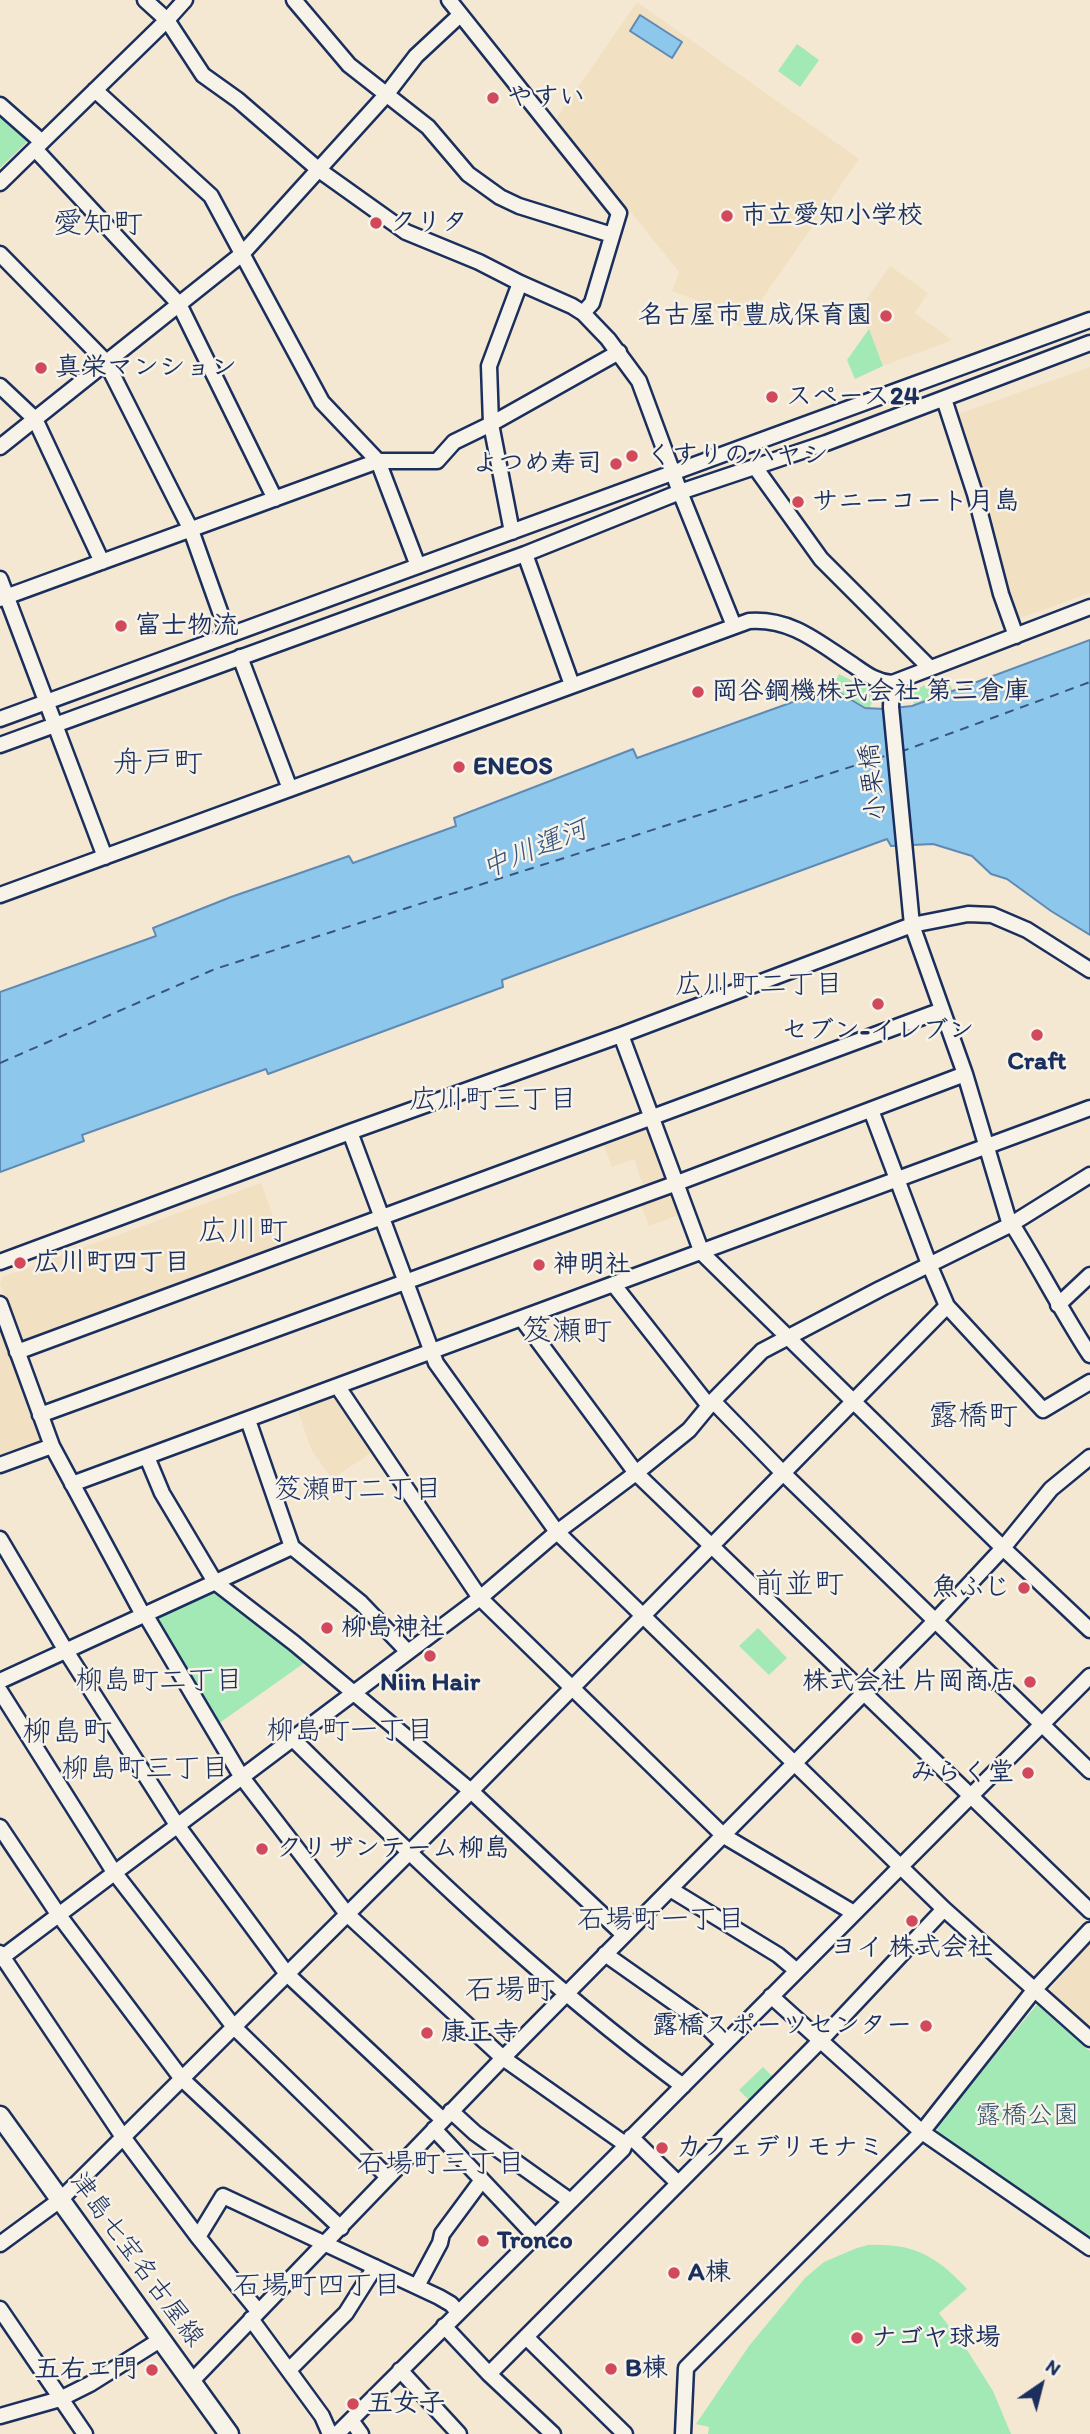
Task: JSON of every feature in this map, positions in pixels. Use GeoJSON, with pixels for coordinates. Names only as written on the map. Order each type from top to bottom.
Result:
{"type":"FeatureCollection","features":[{"type":"Feature","properties":{"kind":"main road","name":"津島七宝名古屋線"},"geometry":{"type":"LineString","coordinates":[[0,2116],[229,2434]]}},
{"type":"Feature","properties":{"kind":"street"},"geometry":{"type":"LineString","coordinates":[[145,0],[167,20],[203,75],[238,100],[318,170],[406,232],[479,261],[572,306],[583,313],[620,352],[639,381],[734,626]]}},
{"type":"Feature","properties":{"kind":"street"},"geometry":{"type":"LineString","coordinates":[[0,183],[185,0]]}},
{"type":"Feature","properties":{"kind":"street"},"geometry":{"type":"LineString","coordinates":[[294,0],[349,65],[428,127],[468,174],[500,197],[519,206],[612,235]]}},
{"type":"Feature","properties":{"kind":"street"},"geometry":{"type":"LineString","coordinates":[[449,0],[619,212],[592,303],[583,313]]}},
{"type":"Feature","properties":{"kind":"street"},"geometry":{"type":"LineString","coordinates":[[0,447],[242,254],[386,95],[416,56],[460,15]]}},
{"type":"Feature","properties":{"kind":"street"},"geometry":{"type":"LineString","coordinates":[[95,90],[211,196],[322,402],[378,461],[418,566]]}},
{"type":"Feature","properties":{"kind":"street"},"geometry":{"type":"LineString","coordinates":[[0,106],[38,145],[178,304],[275,499]]}},
{"type":"Feature","properties":{"kind":"street"},"geometry":{"type":"LineString","coordinates":[[0,254],[106,362],[191,530],[228,634]]}},
{"type":"Feature","properties":{"kind":"street"},"geometry":{"type":"LineString","coordinates":[[512,532],[491,424],[489,366],[520,283]]}},
{"type":"Feature","properties":{"kind":"street"},"geometry":{"type":"LineString","coordinates":[[0,719],[1090,320]]}},
{"type":"Feature","properties":{"kind":"street"},"geometry":{"type":"LineString","coordinates":[[0,745],[525,554],[680,492],[944,400],[1090,343]]}},
{"type":"Feature","properties":{"kind":"street"},"geometry":{"type":"LineString","coordinates":[[3,598],[378,461],[437,461],[454,442],[620,352]]}},
{"type":"Feature","properties":{"kind":"street"},"geometry":{"type":"LineString","coordinates":[[0,386],[35,419],[102,562]]}},
{"type":"Feature","properties":{"kind":"street"},"geometry":{"type":"LineString","coordinates":[[944,400],[975,494],[1016,636]]}},
{"type":"Feature","properties":{"kind":"street"},"geometry":{"type":"LineString","coordinates":[[755,467],[821,559],[929,667]]}},
{"type":"Feature","properties":{"kind":"street"},"geometry":{"type":"LineString","coordinates":[[525,554],[572,685]]}},
{"type":"Feature","properties":{"kind":"street"},"geometry":{"type":"LineString","coordinates":[[0,579],[3,598],[105,857]]}},
{"type":"Feature","properties":{"kind":"street"},"geometry":{"type":"LineString","coordinates":[[0,895],[749,621],[783,623],[804,633],[880,682],[892,683],[1090,607]]}},
{"type":"Feature","properties":{"kind":"street"},"geometry":{"type":"LineString","coordinates":[[240,657],[290,789]]}},
{"type":"Feature","properties":{"kind":"street","name":"小栗橋"},"geometry":{"type":"LineString","coordinates":[[892,683],[891,707],[912,925],[965,1074],[1011,1224],[1090,1355]]}},
{"type":"Feature","properties":{"kind":"street"},"geometry":{"type":"LineString","coordinates":[[0,1262],[621,1035],[912,925],[968,914],[992,915],[1027,930],[1090,970]]}},
{"type":"Feature","properties":{"kind":"street"},"geometry":{"type":"LineString","coordinates":[[17,1352],[942,1010]]}},
{"type":"Feature","properties":{"kind":"street"},"geometry":{"type":"LineString","coordinates":[[621,1035],[702,1253],[1090,1630]]}},
{"type":"Feature","properties":{"kind":"street"},"geometry":{"type":"LineString","coordinates":[[40,1415],[677,1183],[965,1074]]}},
{"type":"Feature","properties":{"kind":"street"},"geometry":{"type":"LineString","coordinates":[[72,1484],[1090,1108]]}},
{"type":"Feature","properties":{"kind":"street"},"geometry":{"type":"LineString","coordinates":[[871,1110],[947,1306],[1043,1410],[1090,1382]]}},
{"type":"Feature","properties":{"kind":"street"},"geometry":{"type":"LineString","coordinates":[[350,1132],[436,1363],[557,1532],[944,1909],[1090,2039]]}},
{"type":"Feature","properties":{"kind":"street"},"geometry":{"type":"LineString","coordinates":[[330,2434],[322,2416],[254,2315],[123,2137],[1,1956],[480,1598],[557,1532],[690,1430],[762,1351],[786,1336],[1011,1224],[1090,1175]]}},
{"type":"Feature","properties":{"kind":"street"},"geometry":{"type":"LineString","coordinates":[[1058,1305],[1090,1275]]}},
{"type":"Feature","properties":{"kind":"street"},"geometry":{"type":"LineString","coordinates":[[614,1285],[711,1404],[1090,1771]]}},
{"type":"Feature","properties":{"kind":"street"},"geometry":{"type":"LineString","coordinates":[[0,1304],[52,1446],[144,1615],[241,1776],[347,1914],[503,2058],[628,2140],[678,2183]]}},
{"type":"Feature","properties":{"kind":"street"},"geometry":{"type":"LineString","coordinates":[[0,2244],[60,2200],[471,1791],[947,1306]]}},
{"type":"Feature","properties":{"kind":"street"},"geometry":{"type":"LineString","coordinates":[[522,1319],[636,1473],[1090,1911]]}},
{"type":"Feature","properties":{"kind":"street"},"geometry":{"type":"LineString","coordinates":[[338,1387],[480,1598],[724,1836],[854,1913]]}},
{"type":"Feature","properties":{"kind":"street"},"geometry":{"type":"LineString","coordinates":[[247,1420],[292,1547],[362,1603],[408,1652]]}},
{"type":"Feature","properties":{"kind":"street"},"geometry":{"type":"LineString","coordinates":[[0,1465],[52,1446]]}},
{"type":"Feature","properties":{"kind":"street"},"geometry":{"type":"LineString","coordinates":[[147,1457],[162,1493],[215,1582],[294,1643],[471,1791],[624,1935]]}},
{"type":"Feature","properties":{"kind":"street"},"geometry":{"type":"LineString","coordinates":[[191,2382],[503,2058],[936,1620],[1003,1548],[1051,1489],[1090,1457]]}},
{"type":"Feature","properties":{"kind":"street"},"geometry":{"type":"LineString","coordinates":[[0,1539],[66,1651],[177,1825],[286,1974],[443,2120],[482,2180],[534,2235]]}},
{"type":"Feature","properties":{"kind":"street"},"geometry":{"type":"LineString","coordinates":[[0,1681],[292,1547]]}},
{"type":"Feature","properties":{"kind":"street"},"geometry":{"type":"LineString","coordinates":[[337,2434],[1090,1676]]}},
{"type":"Feature","properties":{"kind":"street"},"geometry":{"type":"LineString","coordinates":[[0,1691],[114,1872],[233,2027],[388,2177]]}},
{"type":"Feature","properties":{"kind":"street"},"geometry":{"type":"LineString","coordinates":[[292,1738],[407,1853],[565,1995],[683,2085]]}},
{"type":"Feature","properties":{"kind":"street"},"geometry":{"type":"LineString","coordinates":[[0,1827],[58,1914],[181,2079],[341,2228]]}},
{"type":"Feature","properties":{"kind":"street"},"geometry":{"type":"LineString","coordinates":[[670,1888],[778,1955],[797,1971]]}},
{"type":"Feature","properties":{"kind":"street"},"geometry":{"type":"LineString","coordinates":[[489,2374],[820,2042],[944,1909]]}},
{"type":"Feature","properties":{"kind":"street"},"geometry":{"type":"LineString","coordinates":[[683,2434],[686,2368],[922,2132],[1035,1989],[1090,1930]]}},
{"type":"Feature","properties":{"kind":"street"},"geometry":{"type":"LineString","coordinates":[[605,1954],[704,2023],[724,2044]]}},
{"type":"Feature","properties":{"kind":"street"},"geometry":{"type":"LineString","coordinates":[[771,1996],[922,2132],[1090,2248]]}},
{"type":"Feature","properties":{"kind":"street"},"geometry":{"type":"LineString","coordinates":[[443,2120],[475,2133],[569,2200]]}},
{"type":"Feature","properties":{"kind":"street"},"geometry":{"type":"LineString","coordinates":[[417,2286],[442,2234],[482,2180]]}},
{"type":"Feature","properties":{"kind":"street"},"geometry":{"type":"LineString","coordinates":[[198,2237],[223,2196],[417,2286],[451,2304],[458,2312]]}},
{"type":"Feature","properties":{"kind":"street"},"geometry":{"type":"LineString","coordinates":[[289,2370],[346,2313],[375,2267]]}},
{"type":"Feature","properties":{"kind":"street"},"geometry":{"type":"LineString","coordinates":[[0,2309],[85,2434]]}},
{"type":"Feature","properties":{"kind":"street"},"geometry":{"type":"LineString","coordinates":[[444,2326],[489,2374],[553,2434]]}},
{"type":"Feature","properties":{"kind":"street"},"geometry":{"type":"LineString","coordinates":[[527,2337],[625,2434]]}},
{"type":"Feature","properties":{"kind":"street"},"geometry":{"type":"LineString","coordinates":[[0,2416],[60,2399],[90,2384],[160,2340]]}},
{"type":"Feature","properties":{"kind":"street"},"geometry":{"type":"LineString","coordinates":[[400,2370],[459,2434]]}},
{"type":"Feature","properties":{"kind":"street"},"geometry":{"type":"LineString","coordinates":[[351,2420],[361,2434]]}},
{"type":"Feature","properties":{"kind":"shaded area","name":"市立愛知小学校"},"geometry":{"type":"Polygon","coordinates":[[[637,2],[859,159],[742,328],[695,300],[672,291],[679,272],[556,119],[637,2]]]}},
{"type":"Feature","properties":{"kind":"shaded area","name":"名古屋市豊成保育園"},"geometry":{"type":"Polygon","coordinates":[[[890,266],[928,293],[915,313],[952,340],[883,366],[869,329],[853,318],[890,266]]]}},
{"type":"Feature","properties":{"kind":"shaded area"},"geometry":{"type":"Polygon","coordinates":[[[1090,367],[1090,593],[1015,620],[953,416],[1090,367]]]}},
{"type":"Feature","properties":{"kind":"shaded area"},"geometry":{"type":"Polygon","coordinates":[[[646,1127],[667,1177],[666,1180],[644,1188],[634,1159],[612,1167],[603,1143],[646,1127]]]}},
{"type":"Feature","properties":{"kind":"shaded area"},"geometry":{"type":"Polygon","coordinates":[[[261,1183],[284,1245],[25,1340],[21,1338],[0,1284],[2,1277],[261,1183]]]}},
{"type":"Feature","properties":{"kind":"shaded area"},"geometry":{"type":"Polygon","coordinates":[[[672,1192],[681,1214],[649,1226],[639,1200],[672,1192]]]}},
{"type":"Feature","properties":{"kind":"shaded area"},"geometry":{"type":"Polygon","coordinates":[[[0,1323],[43,1441],[0,1459],[0,1323]]]}},
{"type":"Feature","properties":{"kind":"shaded area"},"geometry":{"type":"Polygon","coordinates":[[[334,1395],[374,1451],[332,1479],[311,1449],[297,1408],[334,1395]]]}},
{"type":"Feature","properties":{"kind":"shaded area"},"geometry":{"type":"Polygon","coordinates":[[[1090,1944],[1090,2030],[1050,1993],[1051,1988],[1090,1944]]]}},
{"type":"Feature","properties":{"kind":"green space"},"geometry":{"type":"Polygon","coordinates":[[[797,44],[819,60],[800,87],[778,71],[797,44]]]}},
{"type":"Feature","properties":{"kind":"green space"},"geometry":{"type":"Polygon","coordinates":[[[0,113],[27,137],[27,142],[0,168],[0,113]]]}},
{"type":"Feature","properties":{"kind":"green space"},"geometry":{"type":"Polygon","coordinates":[[[869,329],[883,366],[855,379],[847,360],[869,329]]]}},
{"type":"Feature","properties":{"kind":"green space"},"geometry":{"type":"Polygon","coordinates":[[[839,674],[876,693],[869,709],[832,688],[839,674]]]}},
{"type":"Feature","properties":{"kind":"green space"},"geometry":{"type":"Polygon","coordinates":[[[942,678],[952,690],[914,704],[909,692],[942,678]]]}},
{"type":"Feature","properties":{"kind":"green space"},"geometry":{"type":"Polygon","coordinates":[[[215,1588],[307,1661],[218,1724],[156,1621],[159,1615],[215,1588]]]}},
{"type":"Feature","properties":{"kind":"green space"},"geometry":{"type":"Polygon","coordinates":[[[758,1628],[787,1658],[769,1675],[739,1646],[758,1628]]]}},
{"type":"Feature","properties":{"kind":"green space","name":"露橋公園"},"geometry":{"type":"Polygon","coordinates":[[[1038,2003],[1090,2051],[1090,2237],[937,2132],[938,2125],[1038,2003]]]}},
{"type":"Feature","properties":{"kind":"green space"},"geometry":{"type":"Polygon","coordinates":[[[763,2067],[774,2078],[750,2101],[739,2090],[763,2067]]]}},
{"type":"Feature","properties":{"kind":"green space","name":"ナゴヤ球場"},"geometry":{"type":"Polygon","coordinates":[[[868,2245],[898,2246],[923,2254],[945,2268],[967,2289],[939,2313],[993,2391],[1011,2434],[708,2434],[709,2427],[696,2424],[749,2346],[805,2278],[824,2262],[868,2245]]]}},
{"type":"Feature","properties":{"kind":"water"},"geometry":{"type":"Polygon","coordinates":[[[640,15],[682,42],[672,58],[630,31],[640,15]]]}},
{"type":"Feature","properties":{"kind":"water","name":"中川運河"},"geometry":{"type":"Polygon","coordinates":[[[1090,640],[1090,935],[1007,879],[991,874],[972,856],[933,844],[891,846],[887,839],[502,980],[503,987],[268,1074],[266,1069],[82,1135],[84,1141],[0,1172],[0,992],[156,936],[153,928],[231,897],[349,856],[353,863],[456,826],[454,818],[633,749],[637,758],[804,698],[825,696],[833,689],[865,708],[912,706],[1090,640]]]}},
{"type":"Feature","properties":{"kind":"ferry route"},"geometry":{"type":"LineString","coordinates":[[900,752],[1090,682]]}},
{"type":"Feature","properties":{"kind":"ferry route"},"geometry":{"type":"LineString","coordinates":[[0,1063],[215,969],[888,755]]}},
{"type":"Feature","properties":{"kind":"place","name":"やすい"},"geometry":{"type":"Point","coordinates":[493,98]}},
{"type":"Feature","properties":{"kind":"place","name":"市立愛知小学校"},"geometry":{"type":"Point","coordinates":[727,216]}},
{"type":"Feature","properties":{"kind":"place","name":"クリタ"},"geometry":{"type":"Point","coordinates":[376,223]}},
{"type":"Feature","properties":{"kind":"place","name":"名古屋市豊成保育園"},"geometry":{"type":"Point","coordinates":[886,316]}},
{"type":"Feature","properties":{"kind":"place","name":"真栄マンション"},"geometry":{"type":"Point","coordinates":[41,368]}},
{"type":"Feature","properties":{"kind":"place","name":"スペース24"},"geometry":{"type":"Point","coordinates":[772,397]}},
{"type":"Feature","properties":{"kind":"place","name":"くすりのハヤシ"},"geometry":{"type":"Point","coordinates":[632,456]}},
{"type":"Feature","properties":{"kind":"place","name":"よつめ寿司"},"geometry":{"type":"Point","coordinates":[616,464]}},
{"type":"Feature","properties":{"kind":"place","name":"サニーコート月島"},"geometry":{"type":"Point","coordinates":[798,502]}},
{"type":"Feature","properties":{"kind":"place","name":"富士物流"},"geometry":{"type":"Point","coordinates":[121,626]}},
{"type":"Feature","properties":{"kind":"place","name":"岡谷鋼機株式会社 第三倉庫"},"geometry":{"type":"Point","coordinates":[698,692]}},
{"type":"Feature","properties":{"kind":"place","name":"ENEOS"},"geometry":{"type":"Point","coordinates":[459,767]}},
{"type":"Feature","properties":{"kind":"place","name":"セブン-イレブン"},"geometry":{"type":"Point","coordinates":[878,1004]}},
{"type":"Feature","properties":{"kind":"place","name":"Craft"},"geometry":{"type":"Point","coordinates":[1037,1035]}},
{"type":"Feature","properties":{"kind":"place","name":"広川町四丁目"},"geometry":{"type":"Point","coordinates":[20,1263]}},
{"type":"Feature","properties":{"kind":"place","name":"神明社"},"geometry":{"type":"Point","coordinates":[539,1265]}},
{"type":"Feature","properties":{"kind":"place","name":"魚ふじ"},"geometry":{"type":"Point","coordinates":[1024,1588]}},
{"type":"Feature","properties":{"kind":"place","name":"柳島神社"},"geometry":{"type":"Point","coordinates":[327,1628]}},
{"type":"Feature","properties":{"kind":"place","name":"Niin Hair"},"geometry":{"type":"Point","coordinates":[430,1656]}},
{"type":"Feature","properties":{"kind":"place","name":"株式会社 片岡商店"},"geometry":{"type":"Point","coordinates":[1030,1682]}},
{"type":"Feature","properties":{"kind":"place","name":"みらく堂"},"geometry":{"type":"Point","coordinates":[1028,1773]}},
{"type":"Feature","properties":{"kind":"place","name":"クリザンテーム柳島"},"geometry":{"type":"Point","coordinates":[262,1849]}},
{"type":"Feature","properties":{"kind":"place","name":"ヨイ 株式会社"},"geometry":{"type":"Point","coordinates":[912,1921]}},
{"type":"Feature","properties":{"kind":"place","name":"露橋スポーツセンター"},"geometry":{"type":"Point","coordinates":[926,2026]}},
{"type":"Feature","properties":{"kind":"place","name":"康正寺"},"geometry":{"type":"Point","coordinates":[427,2033]}},
{"type":"Feature","properties":{"kind":"place","name":"カフェデリモナミ"},"geometry":{"type":"Point","coordinates":[662,2148]}},
{"type":"Feature","properties":{"kind":"place","name":"Tronco"},"geometry":{"type":"Point","coordinates":[483,2241]}},
{"type":"Feature","properties":{"kind":"place","name":"A棟"},"geometry":{"type":"Point","coordinates":[674,2273]}},
{"type":"Feature","properties":{"kind":"place","name":"ナゴヤ球場"},"geometry":{"type":"Point","coordinates":[857,2338]}},
{"type":"Feature","properties":{"kind":"place","name":"B棟"},"geometry":{"type":"Point","coordinates":[611,2369]}},
{"type":"Feature","properties":{"kind":"place","name":"五右エ門"},"geometry":{"type":"Point","coordinates":[152,2370]}},
{"type":"Feature","properties":{"kind":"place","name":"五女子"},"geometry":{"type":"Point","coordinates":[353,2404]}},
{"type":"Feature","properties":{"kind":"district","name":"愛知町"},"geometry":{"type":"Point","coordinates":[98,225]}},
{"type":"Feature","properties":{"kind":"district","name":"舟戸町"},"geometry":{"type":"Point","coordinates":[158,764]}},
{"type":"Feature","properties":{"kind":"district","name":"広川町二丁目"},"geometry":{"type":"Point","coordinates":[759,986]}},
{"type":"Feature","properties":{"kind":"district","name":"広川町三丁目"},"geometry":{"type":"Point","coordinates":[493,1101]}},
{"type":"Feature","properties":{"kind":"district","name":"広川町"},"geometry":{"type":"Point","coordinates":[243,1232]}},
{"type":"Feature","properties":{"kind":"district","name":"笈瀬町"},"geometry":{"type":"Point","coordinates":[567,1332]}},
{"type":"Feature","properties":{"kind":"district","name":"露橋町"},"geometry":{"type":"Point","coordinates":[973,1417]}},
{"type":"Feature","properties":{"kind":"district","name":"笈瀬町二丁目"},"geometry":{"type":"Point","coordinates":[358,1491]}},
{"type":"Feature","properties":{"kind":"district","name":"前並町"},"geometry":{"type":"Point","coordinates":[799,1585]}},
{"type":"Feature","properties":{"kind":"district","name":"柳島町二丁目"},"geometry":{"type":"Point","coordinates":[159,1682]}},
{"type":"Feature","properties":{"kind":"district","name":"柳島町一丁目"},"geometry":{"type":"Point","coordinates":[350,1732]}},
{"type":"Feature","properties":{"kind":"district","name":"柳島町"},"geometry":{"type":"Point","coordinates":[67,1733]}},
{"type":"Feature","properties":{"kind":"district","name":"柳島町三丁目"},"geometry":{"type":"Point","coordinates":[145,1770]}},
{"type":"Feature","properties":{"kind":"district","name":"石場町一丁目"},"geometry":{"type":"Point","coordinates":[661,1921]}},
{"type":"Feature","properties":{"kind":"district","name":"石場町"},"geometry":{"type":"Point","coordinates":[510,1991]}},
{"type":"Feature","properties":{"kind":"district","name":"石場町三丁目"},"geometry":{"type":"Point","coordinates":[441,2165]}},
{"type":"Feature","properties":{"kind":"district","name":"石場町四丁目"},"geometry":{"type":"Point","coordinates":[317,2287]}}]}
